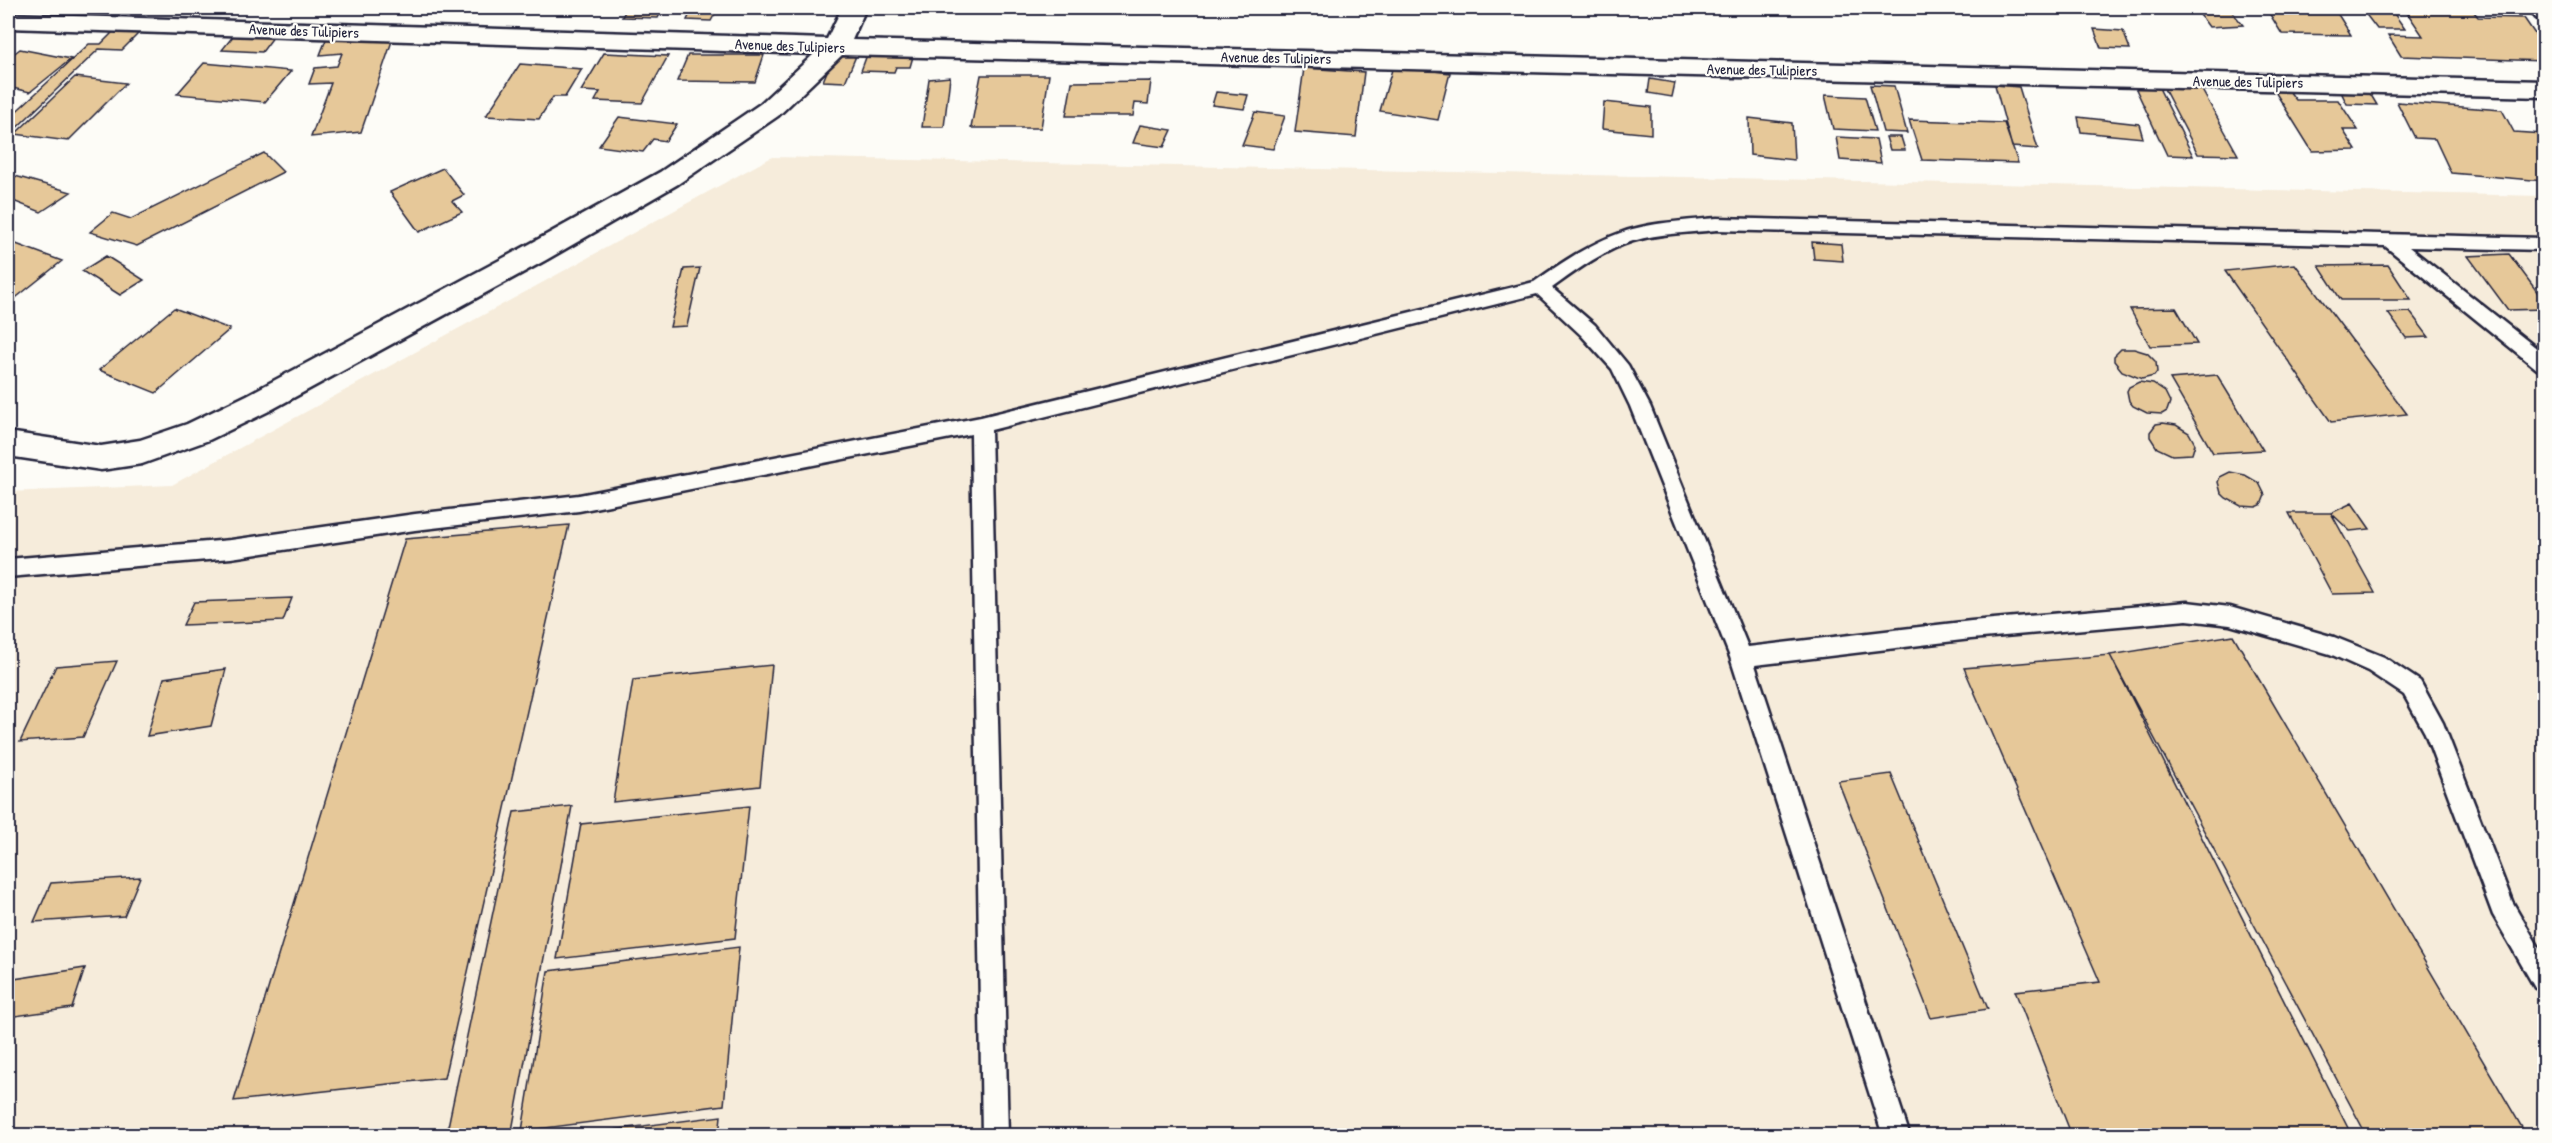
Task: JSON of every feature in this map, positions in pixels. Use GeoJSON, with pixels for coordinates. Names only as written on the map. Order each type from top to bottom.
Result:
{"type":"FeatureCollection","features":[{"type":"Feature","properties":{"kind":"street"},"geometry":{"type":"LineString","coordinates":[[8,444],[101,458],[142,452],[208,427],[258,403],[536,253],[669,178],[731,138],[769,110],[836,47],[854,8]]}},
{"type":"Feature","properties":{"kind":"street"},"geometry":{"type":"LineString","coordinates":[[2540,8],[2544,13]]}},
{"type":"Feature","properties":{"kind":"street","name":"Avenue des Tulipiers"},"geometry":{"type":"LineString","coordinates":[[8,21],[836,47],[2544,89]]}},
{"type":"Feature","properties":{"kind":"lane"},"geometry":{"type":"LineString","coordinates":[[8,568],[231,549],[415,522],[579,503],[981,425],[1540,287],[1571,265],[1617,241],[1657,231],[1717,224],[2544,244]]}},
{"type":"Feature","properties":{"kind":"lane"},"geometry":{"type":"LineString","coordinates":[[2390,241],[2544,364]]}},
{"type":"Feature","properties":{"kind":"lane"},"geometry":{"type":"LineString","coordinates":[[1540,287],[1588,330],[1619,365],[1640,406],[1741,657],[1897,1136]]}},
{"type":"Feature","properties":{"kind":"lane"},"geometry":{"type":"LineString","coordinates":[[981,425],[995,1136]]}},
{"type":"Feature","properties":{"kind":"lane"},"geometry":{"type":"LineString","coordinates":[[1741,657],[1971,630],[2187,611],[2230,616],[2334,646],[2376,664],[2412,688],[2435,730],[2502,907],[2544,979]]}},
{"type":"Feature","properties":{"kind":"shaded area"},"geometry":{"type":"Polygon","coordinates":[[[772,157],[2544,196],[2544,1135],[8,1135],[8,492],[172,485],[772,157]]]}},
{"type":"Feature","properties":{"kind":"building"},"geometry":{"type":"Polygon","coordinates":[[[627,8],[663,8],[658,18],[622,17],[627,8]]]}},
{"type":"Feature","properties":{"kind":"building"},"geometry":{"type":"Polygon","coordinates":[[[693,8],[718,8],[711,21],[687,20],[693,8]]]}},
{"type":"Feature","properties":{"kind":"building"},"geometry":{"type":"Polygon","coordinates":[[[2195,8],[2229,8],[2243,25],[2209,27],[2195,8]]]}},
{"type":"Feature","properties":{"kind":"building"},"geometry":{"type":"Polygon","coordinates":[[[2266,8],[2334,8],[2351,35],[2282,34],[2266,8]]]}},
{"type":"Feature","properties":{"kind":"building"},"geometry":{"type":"Polygon","coordinates":[[[2361,8],[2390,8],[2405,29],[2377,29],[2361,8]]]}},
{"type":"Feature","properties":{"kind":"building"},"geometry":{"type":"Polygon","coordinates":[[[2404,8],[2471,8],[2478,17],[2524,18],[2544,47],[2544,61],[2401,56],[2388,35],[2423,36],[2404,8]]]}},
{"type":"Feature","properties":{"kind":"building"},"geometry":{"type":"Polygon","coordinates":[[[2479,8],[2519,8],[2521,10],[2482,10],[2479,8]]]}},
{"type":"Feature","properties":{"kind":"building"},"geometry":{"type":"Polygon","coordinates":[[[2094,29],[2123,31],[2130,49],[2101,48],[2094,29]]]}},
{"type":"Feature","properties":{"kind":"building"},"geometry":{"type":"Polygon","coordinates":[[[113,32],[139,33],[122,50],[99,49],[8,136],[8,119],[89,44],[101,44],[113,32]]]}},
{"type":"Feature","properties":{"kind":"building"},"geometry":{"type":"Polygon","coordinates":[[[234,35],[274,36],[262,52],[222,50],[234,35]]]}},
{"type":"Feature","properties":{"kind":"building"},"geometry":{"type":"Polygon","coordinates":[[[327,37],[392,41],[361,132],[311,137],[331,83],[309,84],[315,68],[337,66],[342,53],[320,55],[327,37]]]}},
{"type":"Feature","properties":{"kind":"building"},"geometry":{"type":"Polygon","coordinates":[[[20,49],[71,59],[30,92],[8,87],[8,58],[20,49]]]}},
{"type":"Feature","properties":{"kind":"building"},"geometry":{"type":"Polygon","coordinates":[[[868,52],[914,53],[910,67],[896,67],[894,72],[861,71],[868,52]]]}},
{"type":"Feature","properties":{"kind":"building"},"geometry":{"type":"Polygon","coordinates":[[[604,53],[668,56],[642,103],[595,101],[600,92],[581,91],[604,53]]]}},
{"type":"Feature","properties":{"kind":"building"},"geometry":{"type":"Polygon","coordinates":[[[688,55],[764,55],[755,82],[677,81],[688,55]]]}},
{"type":"Feature","properties":{"kind":"building"},"geometry":{"type":"Polygon","coordinates":[[[834,55],[856,56],[845,82],[823,81],[834,55]]]}},
{"type":"Feature","properties":{"kind":"building"},"geometry":{"type":"Polygon","coordinates":[[[204,63],[291,71],[265,102],[177,94],[204,63]]]}},
{"type":"Feature","properties":{"kind":"building"},"geometry":{"type":"Polygon","coordinates":[[[520,64],[582,69],[565,97],[553,97],[539,119],[486,116],[520,64]]]}},
{"type":"Feature","properties":{"kind":"building"},"geometry":{"type":"Polygon","coordinates":[[[1393,66],[1450,73],[1438,120],[1380,111],[1393,66]]]}},
{"type":"Feature","properties":{"kind":"building"},"geometry":{"type":"Polygon","coordinates":[[[1304,68],[1364,72],[1356,137],[1295,132],[1304,68]]]}},
{"type":"Feature","properties":{"kind":"building"},"geometry":{"type":"Polygon","coordinates":[[[981,75],[1049,75],[1041,128],[971,128],[981,75]]]}},
{"type":"Feature","properties":{"kind":"building"},"geometry":{"type":"Polygon","coordinates":[[[75,77],[126,83],[68,141],[15,134],[75,77]]]}},
{"type":"Feature","properties":{"kind":"building"},"geometry":{"type":"Polygon","coordinates":[[[950,77],[944,127],[922,127],[929,79],[950,77]]]}},
{"type":"Feature","properties":{"kind":"building"},"geometry":{"type":"Polygon","coordinates":[[[1650,79],[1675,83],[1672,97],[1648,93],[1650,79]]]}},
{"type":"Feature","properties":{"kind":"building"},"geometry":{"type":"Polygon","coordinates":[[[1151,81],[1148,104],[1135,103],[1133,116],[1066,116],[1072,82],[1151,81]]]}},
{"type":"Feature","properties":{"kind":"building"},"geometry":{"type":"Polygon","coordinates":[[[2161,83],[2198,83],[2238,155],[2198,154],[2161,83]]]}},
{"type":"Feature","properties":{"kind":"building"},"geometry":{"type":"Polygon","coordinates":[[[1870,85],[1894,86],[1907,133],[1883,132],[1870,85]]]}},
{"type":"Feature","properties":{"kind":"building"},"geometry":{"type":"Polygon","coordinates":[[[1995,85],[2019,87],[2038,149],[2012,147],[1995,85]]]}},
{"type":"Feature","properties":{"kind":"building"},"geometry":{"type":"Polygon","coordinates":[[[2135,87],[2159,88],[2193,156],[2167,155],[2135,87]]]}},
{"type":"Feature","properties":{"kind":"building"},"geometry":{"type":"Polygon","coordinates":[[[2339,88],[2368,90],[2377,105],[2347,104],[2339,88]]]}},
{"type":"Feature","properties":{"kind":"building"},"geometry":{"type":"Polygon","coordinates":[[[2274,90],[2289,91],[2296,100],[2338,100],[2358,130],[2343,130],[2356,150],[2312,151],[2274,90]]]}},
{"type":"Feature","properties":{"kind":"building"},"geometry":{"type":"Polygon","coordinates":[[[1216,92],[1248,95],[1244,109],[1212,105],[1216,92]]]}},
{"type":"Feature","properties":{"kind":"building"},"geometry":{"type":"Polygon","coordinates":[[[1825,95],[1865,97],[1875,131],[1833,129],[1825,95]]]}},
{"type":"Feature","properties":{"kind":"building"},"geometry":{"type":"Polygon","coordinates":[[[1604,102],[1651,107],[1651,134],[1602,129],[1604,102]]]}},
{"type":"Feature","properties":{"kind":"building"},"geometry":{"type":"Polygon","coordinates":[[[2397,102],[2502,110],[2514,132],[2543,134],[2544,181],[2451,173],[2435,139],[2415,138],[2397,102]]]}},
{"type":"Feature","properties":{"kind":"building"},"geometry":{"type":"Polygon","coordinates":[[[1255,112],[1285,116],[1273,149],[1242,145],[1255,112]]]}},
{"type":"Feature","properties":{"kind":"building"},"geometry":{"type":"Polygon","coordinates":[[[619,117],[677,124],[666,141],[653,139],[643,152],[599,146],[619,117]]]}},
{"type":"Feature","properties":{"kind":"building"},"geometry":{"type":"Polygon","coordinates":[[[2078,117],[2139,124],[2143,138],[2081,132],[2078,117]]]}},
{"type":"Feature","properties":{"kind":"building"},"geometry":{"type":"Polygon","coordinates":[[[1749,118],[1792,123],[1794,160],[1750,155],[1749,118]]]}},
{"type":"Feature","properties":{"kind":"building"},"geometry":{"type":"Polygon","coordinates":[[[1909,120],[2004,123],[2018,163],[1922,160],[1909,120]]]}},
{"type":"Feature","properties":{"kind":"building"},"geometry":{"type":"Polygon","coordinates":[[[1140,125],[1172,130],[1164,147],[1133,143],[1140,125]]]}},
{"type":"Feature","properties":{"kind":"building"},"geometry":{"type":"Polygon","coordinates":[[[1836,137],[1876,139],[1881,163],[1840,160],[1836,137]]]}},
{"type":"Feature","properties":{"kind":"building"},"geometry":{"type":"Polygon","coordinates":[[[1886,137],[1901,137],[1905,150],[1890,150],[1886,137]]]}},
{"type":"Feature","properties":{"kind":"building"},"geometry":{"type":"Polygon","coordinates":[[[264,153],[283,172],[137,246],[90,232],[113,213],[131,219],[264,153]]]}},
{"type":"Feature","properties":{"kind":"building"},"geometry":{"type":"Polygon","coordinates":[[[443,168],[464,195],[452,201],[462,212],[419,232],[390,192],[443,168]]]}},
{"type":"Feature","properties":{"kind":"building"},"geometry":{"type":"Polygon","coordinates":[[[8,174],[71,192],[41,212],[8,199],[8,174]]]}},
{"type":"Feature","properties":{"kind":"building"},"geometry":{"type":"Polygon","coordinates":[[[8,241],[62,261],[8,304],[8,241]]]}},
{"type":"Feature","properties":{"kind":"building"},"geometry":{"type":"Polygon","coordinates":[[[1812,242],[1841,244],[1843,261],[1814,259],[1812,242]]]}},
{"type":"Feature","properties":{"kind":"building"},"geometry":{"type":"Polygon","coordinates":[[[2509,254],[2544,301],[2544,309],[2508,310],[2468,256],[2509,254]]]}},
{"type":"Feature","properties":{"kind":"building"},"geometry":{"type":"Polygon","coordinates":[[[106,256],[144,280],[120,295],[82,271],[106,256]]]}},
{"type":"Feature","properties":{"kind":"building"},"geometry":{"type":"Polygon","coordinates":[[[2295,264],[2407,414],[2331,422],[2225,271],[2295,264]]]}},
{"type":"Feature","properties":{"kind":"building"},"geometry":{"type":"Polygon","coordinates":[[[2388,265],[2411,300],[2341,300],[2319,266],[2388,265]]]}},
{"type":"Feature","properties":{"kind":"building"},"geometry":{"type":"Polygon","coordinates":[[[700,268],[687,326],[670,327],[684,269],[700,268]]]}},
{"type":"Feature","properties":{"kind":"building"},"geometry":{"type":"Polygon","coordinates":[[[174,308],[230,329],[156,393],[99,370],[174,308]]]}},
{"type":"Feature","properties":{"kind":"building"},"geometry":{"type":"Polygon","coordinates":[[[2176,308],[2197,344],[2150,346],[2130,309],[2176,308]]]}},
{"type":"Feature","properties":{"kind":"building"},"geometry":{"type":"Polygon","coordinates":[[[2410,312],[2429,337],[2406,338],[2388,313],[2410,312]]]}},
{"type":"Feature","properties":{"kind":"building"},"geometry":{"type":"Polygon","coordinates":[[[2121,349],[2134,349],[2147,353],[2156,362],[2157,372],[2154,376],[2142,379],[2122,371],[2114,361],[2114,356],[2121,349]]]}},
{"type":"Feature","properties":{"kind":"building"},"geometry":{"type":"Polygon","coordinates":[[[2217,375],[2263,450],[2213,453],[2170,379],[2217,375]]]}},
{"type":"Feature","properties":{"kind":"building"},"geometry":{"type":"Polygon","coordinates":[[[2139,382],[2153,384],[2165,392],[2170,402],[2167,411],[2162,414],[2147,413],[2133,406],[2129,401],[2127,391],[2129,387],[2139,382]]]}},
{"type":"Feature","properties":{"kind":"building"},"geometry":{"type":"Polygon","coordinates":[[[2156,424],[2176,425],[2189,433],[2195,444],[2192,454],[2172,455],[2157,448],[2150,437],[2150,432],[2156,424]]]}},
{"type":"Feature","properties":{"kind":"building"},"geometry":{"type":"Polygon","coordinates":[[[2230,472],[2245,475],[2259,483],[2265,495],[2261,505],[2241,506],[2221,493],[2218,482],[2220,477],[2230,472]]]}},
{"type":"Feature","properties":{"kind":"building"},"geometry":{"type":"Polygon","coordinates":[[[2352,503],[2370,529],[2350,531],[2331,513],[2352,503]]]}},
{"type":"Feature","properties":{"kind":"building"},"geometry":{"type":"Polygon","coordinates":[[[2289,513],[2331,513],[2375,593],[2332,594],[2289,513]]]}},
{"type":"Feature","properties":{"kind":"building"},"geometry":{"type":"Polygon","coordinates":[[[569,525],[444,1078],[234,1101],[405,539],[569,525]]]}},
{"type":"Feature","properties":{"kind":"building"},"geometry":{"type":"Polygon","coordinates":[[[292,598],[283,621],[183,625],[194,602],[292,598]]]}},
{"type":"Feature","properties":{"kind":"building"},"geometry":{"type":"Polygon","coordinates":[[[2233,635],[2527,1136],[2367,1136],[2110,655],[2233,635]]]}},
{"type":"Feature","properties":{"kind":"building"},"geometry":{"type":"Polygon","coordinates":[[[2110,655],[2352,1136],[2072,1136],[2015,991],[2100,982],[1964,668],[2110,655]]]}},
{"type":"Feature","properties":{"kind":"building"},"geometry":{"type":"Polygon","coordinates":[[[117,661],[83,737],[20,742],[56,666],[117,661]]]}},
{"type":"Feature","properties":{"kind":"building"},"geometry":{"type":"Polygon","coordinates":[[[772,665],[760,786],[613,802],[633,680],[772,665]]]}},
{"type":"Feature","properties":{"kind":"building"},"geometry":{"type":"Polygon","coordinates":[[[226,669],[211,726],[147,736],[164,678],[226,669]]]}},
{"type":"Feature","properties":{"kind":"building"},"geometry":{"type":"Polygon","coordinates":[[[1891,774],[1988,1009],[1931,1018],[1838,781],[1891,774]]]}},
{"type":"Feature","properties":{"kind":"building"},"geometry":{"type":"Polygon","coordinates":[[[572,806],[511,1136],[446,1136],[514,812],[572,806]]]}},
{"type":"Feature","properties":{"kind":"building"},"geometry":{"type":"Polygon","coordinates":[[[749,806],[735,938],[557,959],[581,824],[749,806]]]}},
{"type":"Feature","properties":{"kind":"building"},"geometry":{"type":"Polygon","coordinates":[[[140,877],[124,916],[34,922],[51,883],[140,877]]]}},
{"type":"Feature","properties":{"kind":"building"},"geometry":{"type":"Polygon","coordinates":[[[739,947],[724,1105],[522,1131],[548,971],[739,947]]]}},
{"type":"Feature","properties":{"kind":"building"},"geometry":{"type":"Polygon","coordinates":[[[85,968],[72,1008],[8,1017],[8,980],[85,968]]]}},
{"type":"Feature","properties":{"kind":"building"},"geometry":{"type":"Polygon","coordinates":[[[721,1116],[719,1136],[564,1136],[721,1116]]]}}]}
